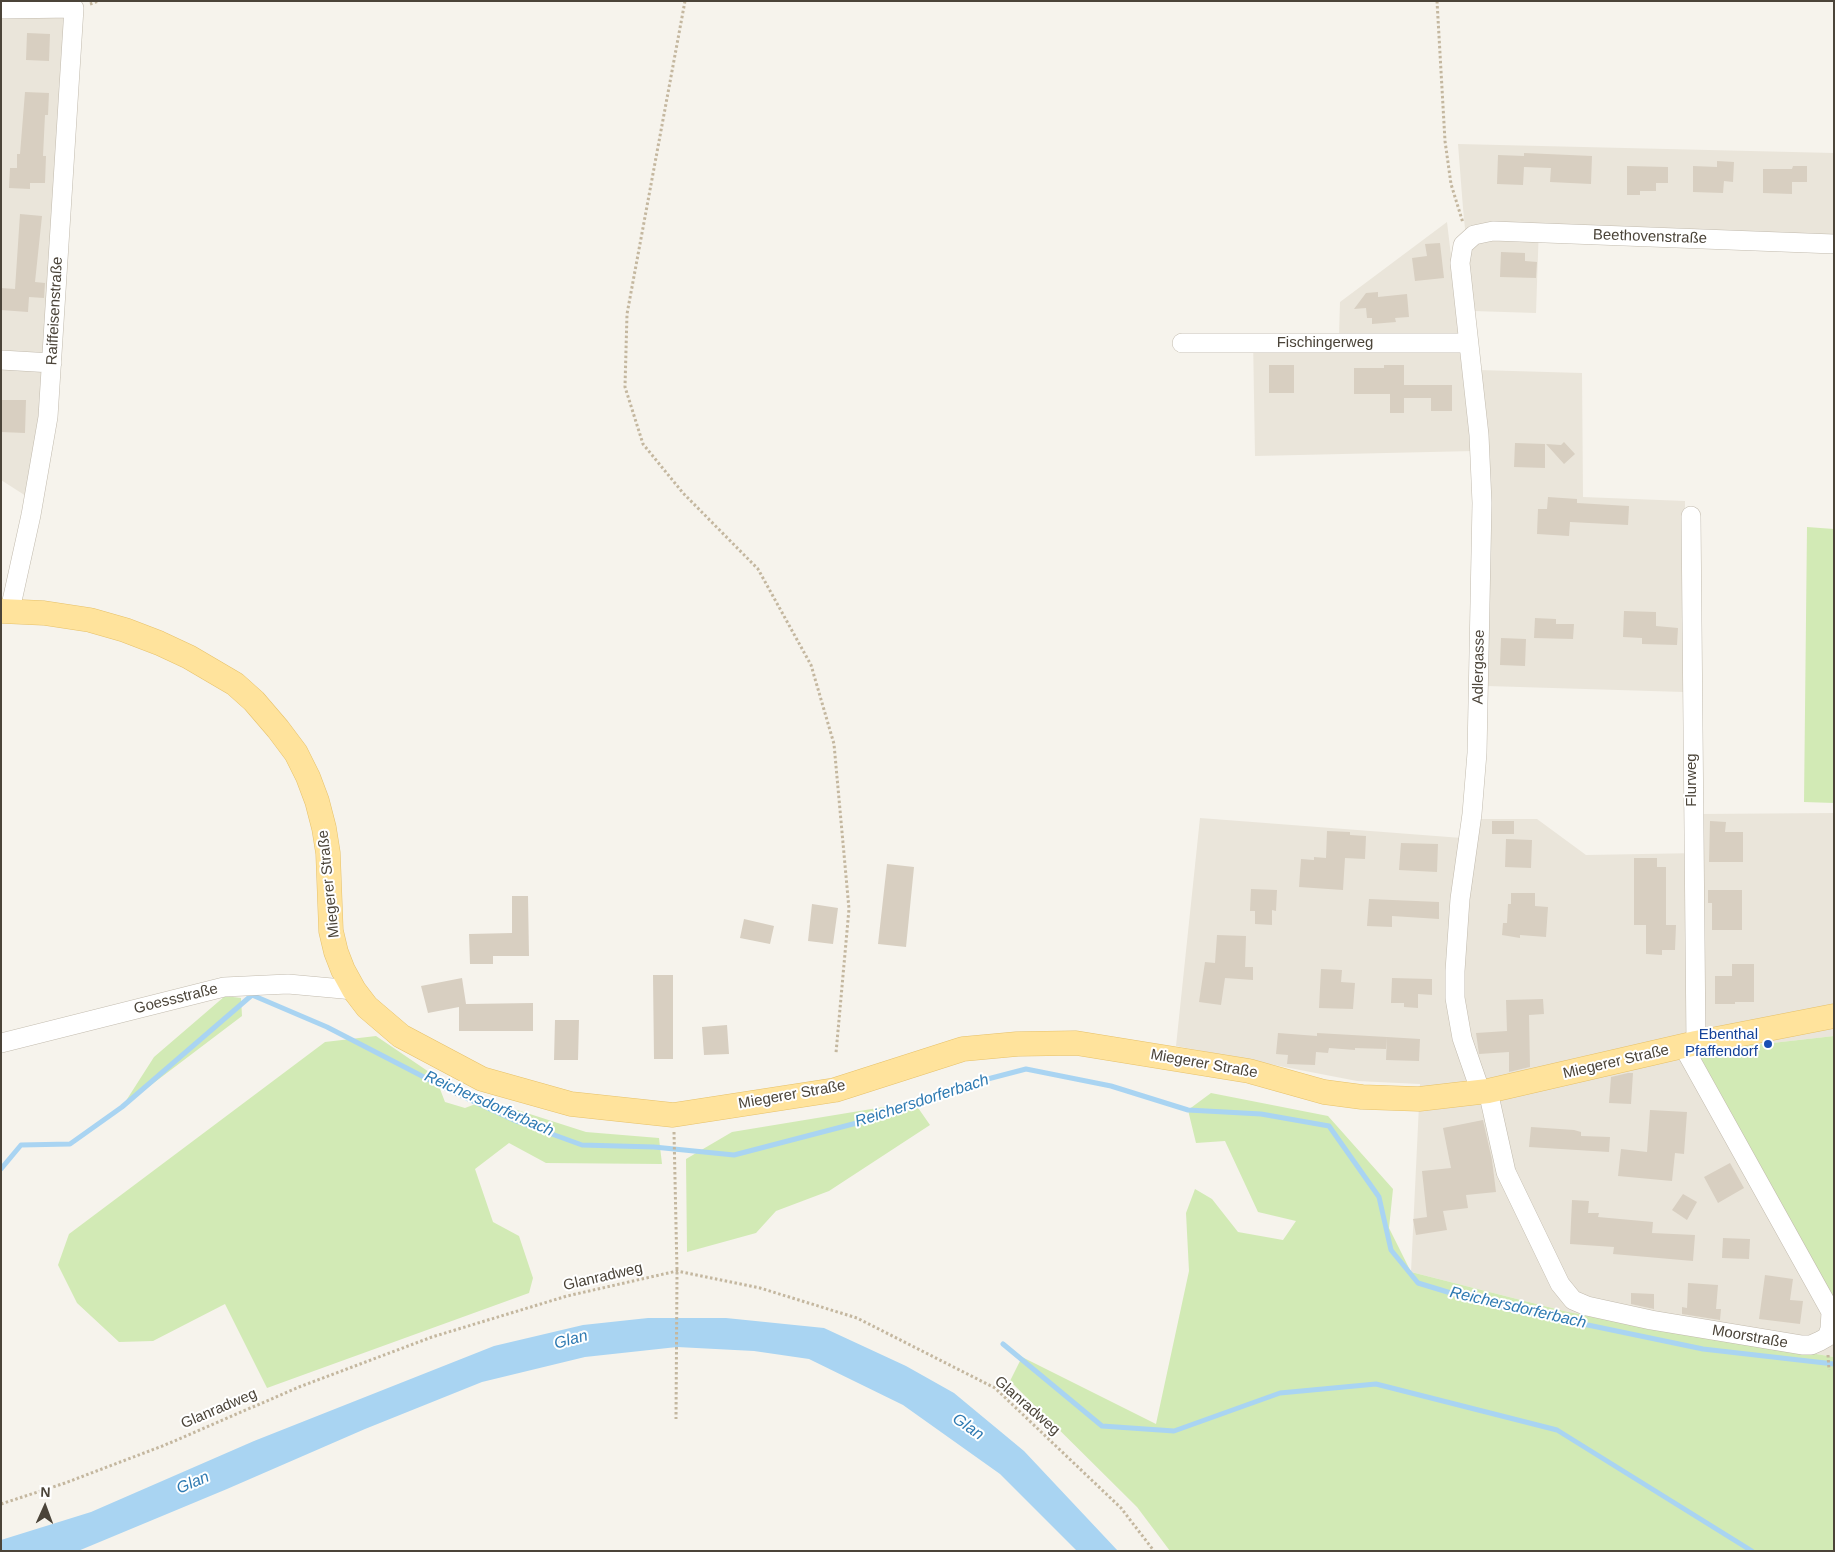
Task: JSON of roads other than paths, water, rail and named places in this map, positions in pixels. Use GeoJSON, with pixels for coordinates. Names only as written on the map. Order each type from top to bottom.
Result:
{"type":"FeatureCollection","features":[{"type":"Feature","properties":{"kind":"main road","name":"Miegerer Straße"},"geometry":{"type":"LineString","coordinates":[[5,611],[44,613],[90,620],[125,630],[159,643],[213,670],[235,684],[254,701],[296,753],[317,801],[328,853],[332,931],[336,952],[354,990],[367,1007],[400,1036],[482,1079],[571,1104],[673,1115],[835,1090],[963,1049],[1017,1044],[1076,1043],[1249,1071],[1324,1092],[1362,1097],[1419,1098],[1484,1092],[1689,1045],[1834,1016]]}},
{"type":"Feature","properties":{"kind":"street","name":"Raiffeisenstraße"},"geometry":{"type":"LineString","coordinates":[[1,9],[74,8],[46,437],[32,515],[5,611]]}},
{"type":"Feature","properties":{"kind":"street","name":"Beethovenstraße"},"geometry":{"type":"LineString","coordinates":[[1468,239],[1493,231],[1834,244]]}},
{"type":"Feature","properties":{"kind":"street","name":"Adlergasse"},"geometry":{"type":"LineString","coordinates":[[1468,239],[1463,245],[1460,263],[1479,435],[1482,503],[1479,698],[1472,814],[1460,899],[1455,998],[1462,1038],[1484,1092]]}},
{"type":"Feature","properties":{"kind":"street","name":"Fischingerweg"},"geometry":{"type":"LineString","coordinates":[[1182,343],[1468,343]]}},
{"type":"Feature","properties":{"kind":"street"},"geometry":{"type":"LineString","coordinates":[[1,360],[52,363]]}},
{"type":"Feature","properties":{"kind":"street","name":"Flurweg"},"geometry":{"type":"LineString","coordinates":[[1689,1045],[1691,516]]}},
{"type":"Feature","properties":{"kind":"street","name":"Goessstraße"},"geometry":{"type":"LineString","coordinates":[[2,1041],[224,987],[288,984],[354,990]]}},
{"type":"Feature","properties":{"kind":"street","name":"Moorstraße"},"geometry":{"type":"LineString","coordinates":[[1484,1092],[1506,1172],[1560,1284],[1573,1300],[1587,1306],[1651,1320],[1792,1344],[1811,1345],[1827,1337],[1830,1329],[1831,1312],[1689,1045]]}},
{"type":"Feature","properties":{"kind":"water","name":"Glan"},"geometry":{"type":"Polygon","coordinates":[[[648,1318],[726,1318],[824,1328],[906,1366],[954,1393],[1024,1451],[1118,1551],[1077,1551],[1000,1474],[903,1405],[809,1359],[754,1351],[677,1347],[585,1357],[482,1382],[365,1429],[78,1551],[1,1551],[1,1540],[91,1512],[254,1441],[494,1346],[583,1325],[648,1318]]]}},
{"type":"Feature","properties":{"kind":"waterway","name":"Reichersdorferbach"},"geometry":{"type":"LineString","coordinates":[[1,1169],[21,1145],[70,1144],[122,1107],[252,995],[327,1027],[451,1091],[516,1121],[582,1145],[654,1147],[734,1155],[876,1118],[957,1087],[1026,1069],[1111,1086],[1188,1110],[1261,1114],[1329,1126],[1379,1197],[1391,1250],[1418,1283],[1487,1304],[1703,1349],[1834,1364]]}},
{"type":"Feature","properties":{"kind":"waterway"},"geometry":{"type":"LineString","coordinates":[[1003,1344],[1102,1426],[1174,1431],[1280,1393],[1376,1384],[1557,1430],[1752,1551]]}},
{"type":"Feature","properties":{"kind":"place","name":"Ebenthal Pfaffendorf"},"geometry":{"type":"Point","coordinates":[1768,1044]}}]}
